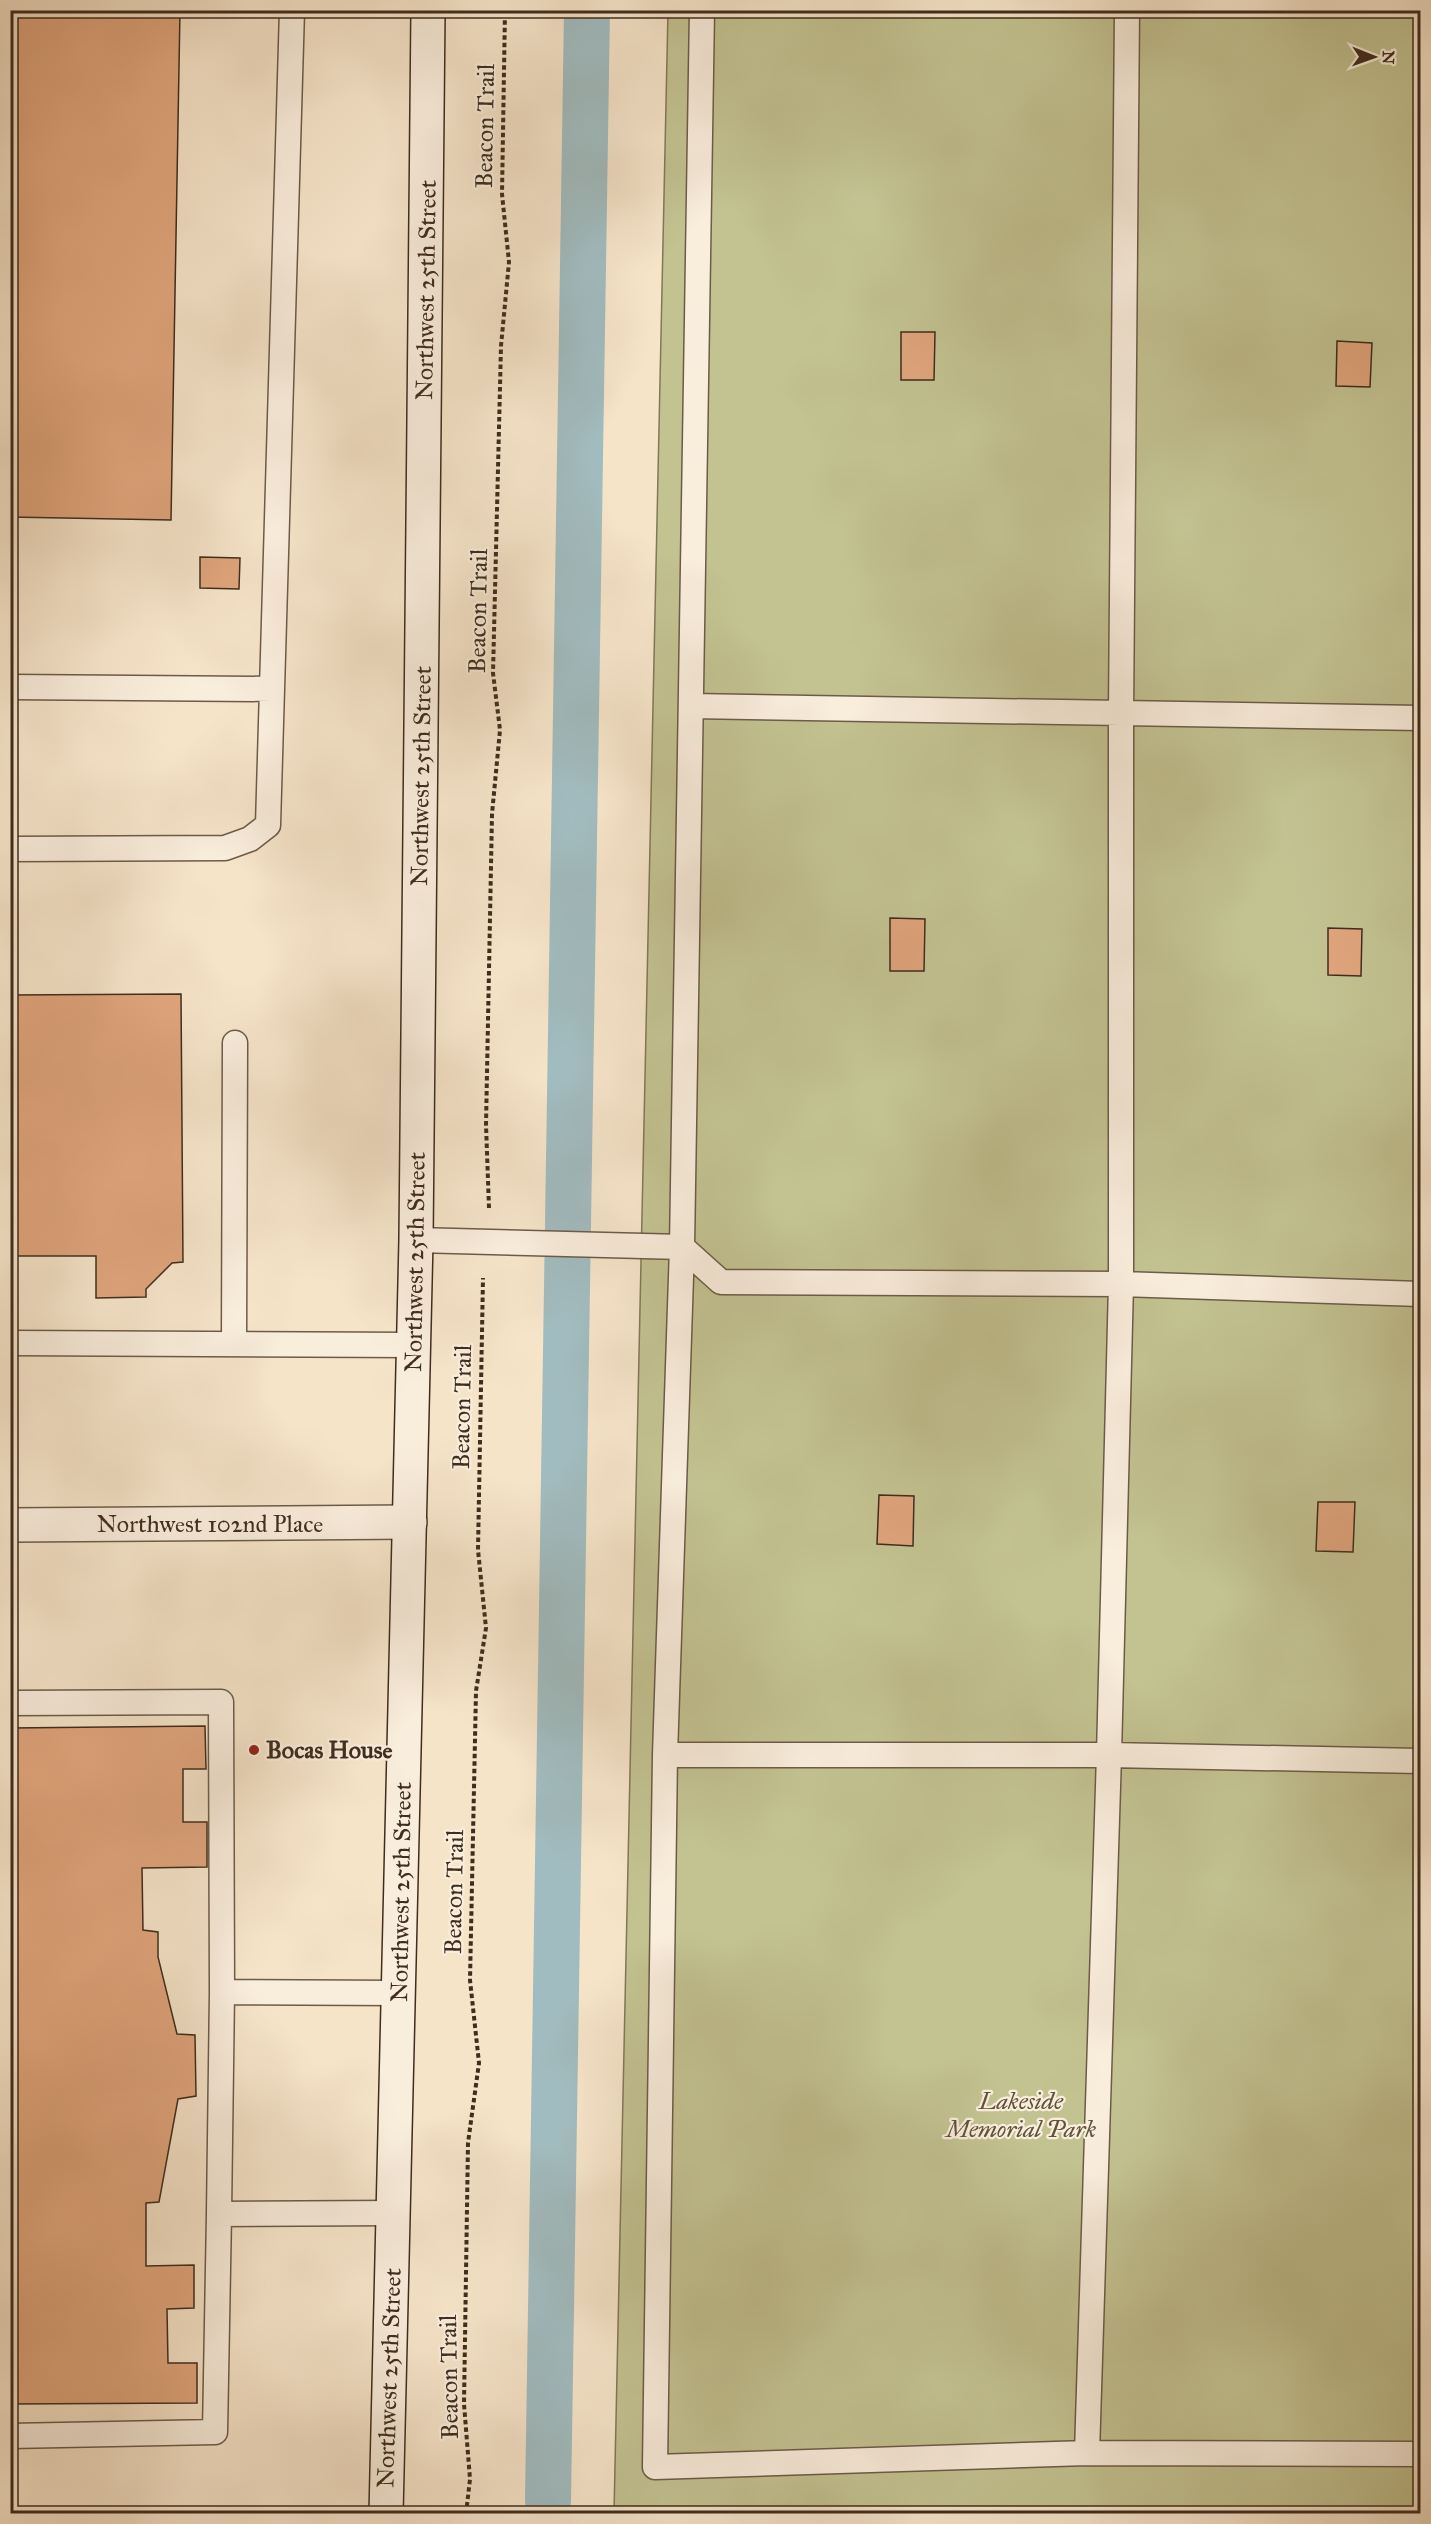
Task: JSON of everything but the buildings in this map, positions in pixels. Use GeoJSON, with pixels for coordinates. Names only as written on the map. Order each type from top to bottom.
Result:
{"type":"FeatureCollection","features":[{"type":"Feature","properties":{"kind":"main road","name":"Northwest 25th Street"},"geometry":{"type":"LineString","coordinates":[[386,2514],[416,1240],[428,10]]}},
{"type":"Feature","properties":{"kind":"main road","name":"Northwest 102nd Place"},"geometry":{"type":"LineString","coordinates":[[10,1525],[410,1522]]}},
{"type":"Feature","properties":{"kind":"lane"},"geometry":{"type":"LineString","coordinates":[[10,849],[225,848],[250,839],[268,825],[291,10]]}},
{"type":"Feature","properties":{"kind":"lane"},"geometry":{"type":"LineString","coordinates":[[702,10],[682,1247],[664,1755],[655,2467],[1087,2453],[1420,2454]]}},
{"type":"Feature","properties":{"kind":"lane"},"geometry":{"type":"LineString","coordinates":[[1087,2453],[1121,1284],[1121,714],[1127,10]]}},
{"type":"Feature","properties":{"kind":"lane"},"geometry":{"type":"LineString","coordinates":[[10,687],[272,689]]}},
{"type":"Feature","properties":{"kind":"lane"},"geometry":{"type":"LineString","coordinates":[[691,706],[1420,718]]}},
{"type":"Feature","properties":{"kind":"lane"},"geometry":{"type":"LineString","coordinates":[[234,1344],[235,1043]]}},
{"type":"Feature","properties":{"kind":"lane"},"geometry":{"type":"LineString","coordinates":[[416,1240],[682,1247],[721,1282],[1121,1284],[1420,1294]]}},
{"type":"Feature","properties":{"kind":"lane"},"geometry":{"type":"LineString","coordinates":[[10,1343],[414,1345]]}},
{"type":"Feature","properties":{"kind":"lane"},"geometry":{"type":"LineString","coordinates":[[10,1703],[221,1702],[222,1992],[215,2432],[10,2436]]}},
{"type":"Feature","properties":{"kind":"lane"},"geometry":{"type":"LineString","coordinates":[[664,1755],[1109,1755],[1420,1761]]}},
{"type":"Feature","properties":{"kind":"lane"},"geometry":{"type":"LineString","coordinates":[[222,1992],[399,1994]]}},
{"type":"Feature","properties":{"kind":"lane"},"geometry":{"type":"LineString","coordinates":[[219,2214],[394,2213]]}},
{"type":"Feature","properties":{"kind":"path","name":"Beacon Trail"},"geometry":{"type":"LineString","coordinates":[[489,1211],[486,1101],[492,814],[500,730],[494,661],[501,346],[509,261],[502,194],[505,10]]}},
{"type":"Feature","properties":{"kind":"path","name":"Beacon Trail"},"geometry":{"type":"LineString","coordinates":[[466,2514],[470,2479],[464,2404],[468,2143],[480,2063],[470,1980],[476,1692],[486,1628],[478,1550],[484,1271]]}},
{"type":"Feature","properties":{"kind":"green space","name":"Lakeside Memorial Park"},"geometry":{"type":"Polygon","coordinates":[[[668,11],[1420,11],[1420,2513],[614,2513],[668,11]]]}},
{"type":"Feature","properties":{"kind":"waterway"},"geometry":{"type":"LineString","coordinates":[[548,2501],[587,10]]}},
{"type":"Feature","properties":{"kind":"place","name":"Bocas House"},"geometry":{"type":"Point","coordinates":[254,1750]}}]}
